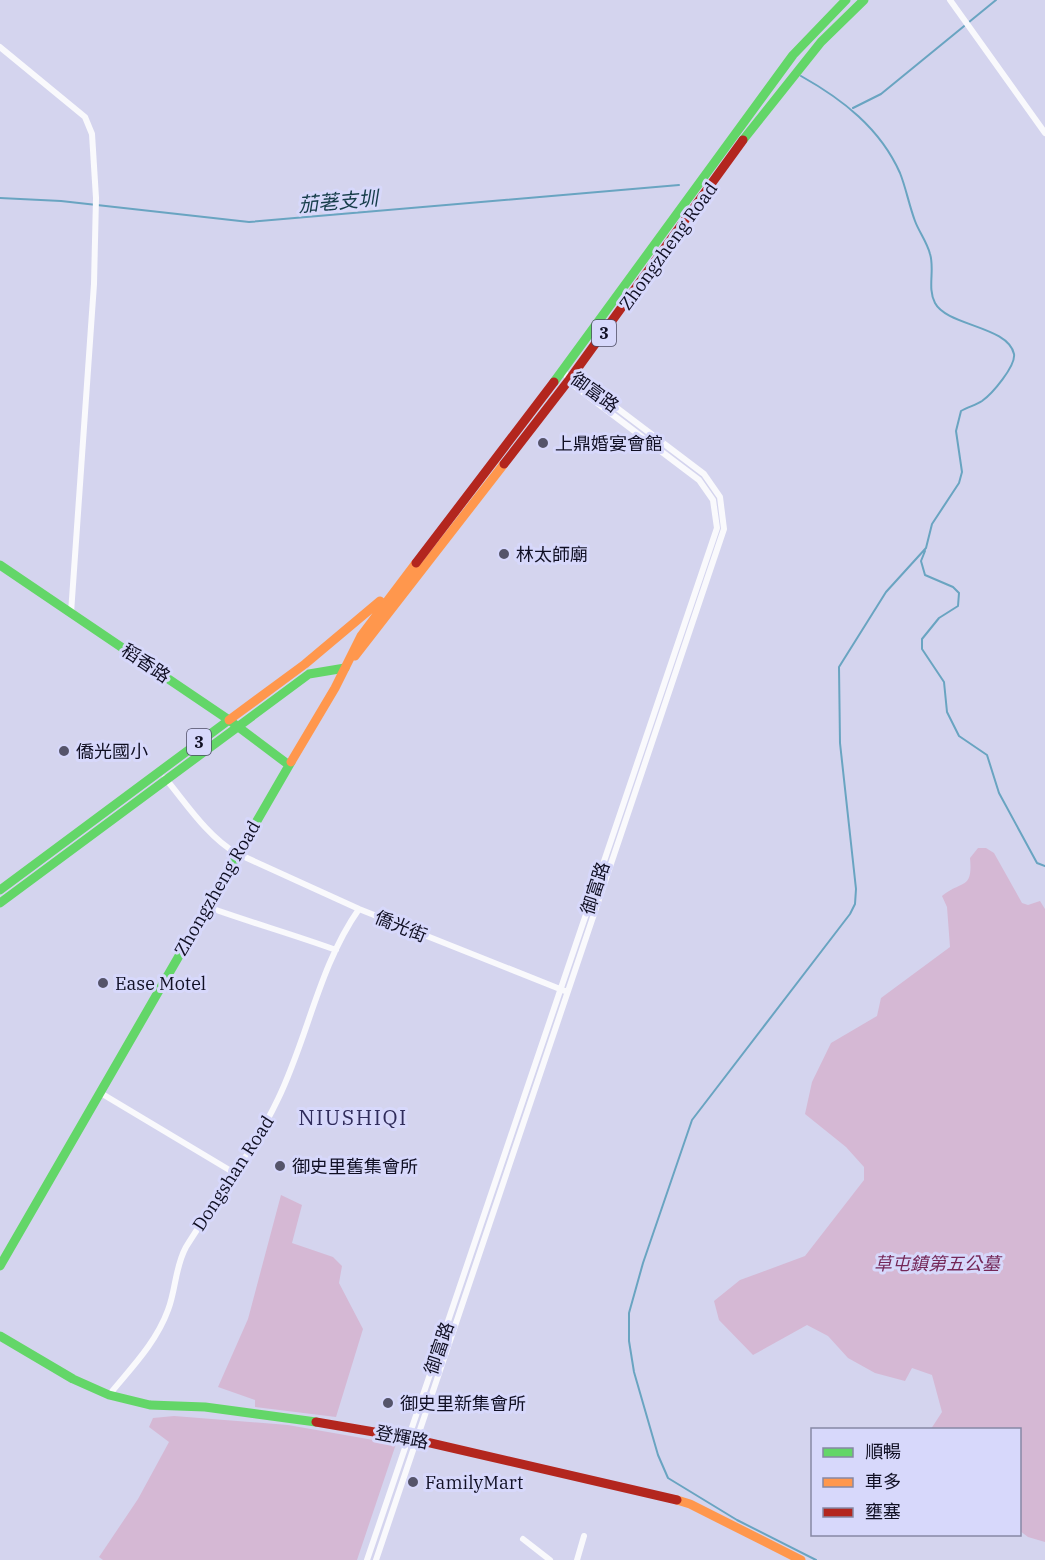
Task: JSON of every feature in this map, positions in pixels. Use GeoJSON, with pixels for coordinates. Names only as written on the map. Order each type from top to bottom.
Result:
{"type":"FeatureCollection","features":[{"type":"Feature","properties":{"kind":"main road","name":"Zhongzheng Road"},"geometry":{"type":"LineString","coordinates":[[0,1266],[205,906],[345,668],[361,636],[394,589],[563,370],[793,55],[846,0]]}},
{"type":"Feature","properties":{"kind":"main road","name":"Zhongzheng Road"},"geometry":{"type":"LineString","coordinates":[[345,668],[425,569],[571,377],[766,108],[821,42],[864,0]]}},
{"type":"Feature","properties":{"kind":"main road","name":"稻香路"},"geometry":{"type":"LineString","coordinates":[[0,565],[229,720],[289,765]]}},
{"type":"Feature","properties":{"kind":"main road","name":"3"},"geometry":{"type":"LineString","coordinates":[[0,903],[164,775],[229,720],[305,664],[394,589]]}},
{"type":"Feature","properties":{"kind":"main road","name":"3"},"geometry":{"type":"LineString","coordinates":[[0,890],[164,775],[239,728],[309,674],[345,668]]}},
{"type":"Feature","properties":{"kind":"main road","name":"登輝路"},"geometry":{"type":"LineString","coordinates":[[0,1336],[73,1379],[109,1395],[150,1405],[205,1407],[294,1418],[412,1439],[677,1499],[733,1524],[801,1560]]}},
{"type":"Feature","properties":{"kind":"street"},"geometry":{"type":"LineString","coordinates":[[950,0],[1045,133]]}},
{"type":"Feature","properties":{"kind":"street"},"geometry":{"type":"LineString","coordinates":[[0,47],[85,117],[92,134],[96,198],[94,284],[71,613]]}},
{"type":"Feature","properties":{"kind":"street","name":"御富路"},"geometry":{"type":"LineString","coordinates":[[367,1560],[412,1439],[565,991],[717,528],[717,514],[713,500],[699,480],[563,370]]}},
{"type":"Feature","properties":{"kind":"street","name":"僑光街"},"geometry":{"type":"LineString","coordinates":[[164,775],[207,828],[226,847],[236,853],[359,909],[565,991]]}},
{"type":"Feature","properties":{"kind":"street"},"geometry":{"type":"LineString","coordinates":[[205,906],[259,925],[272,926],[336,950]]}},
{"type":"Feature","properties":{"kind":"street","name":"Dongshan Road"},"geometry":{"type":"LineString","coordinates":[[109,1395],[153,1342],[168,1311],[183,1253],[208,1211],[256,1143],[279,1098],[336,950],[359,909]]}},
{"type":"Feature","properties":{"kind":"street"},"geometry":{"type":"LineString","coordinates":[[99,1092],[236,1174]]}},
{"type":"Feature","properties":{"kind":"street","name":"御富路"},"geometry":{"type":"LineString","coordinates":[[375,1560],[412,1439]]}},
{"type":"Feature","properties":{"kind":"street"},"geometry":{"type":"LineString","coordinates":[[577,1560],[584,1536]]}},
{"type":"Feature","properties":{"kind":"street"},"geometry":{"type":"LineString","coordinates":[[523,1539],[550,1560]]}},
{"type":"Feature","properties":{"kind":"green space","name":"草屯鎮第五公墓"},"geometry":{"type":"Polygon","coordinates":[[[978,848],[986,848],[994,853],[1022,903],[1028,905],[1040,901],[1045,909],[1045,1542],[1028,1537],[1021,1532],[1021,1428],[932,1428],[942,1412],[932,1375],[912,1368],[905,1381],[875,1373],[848,1358],[828,1336],[807,1325],[753,1355],[719,1320],[714,1301],[740,1280],[805,1256],[864,1180],[864,1167],[846,1147],[805,1114],[812,1082],[831,1043],[877,1016],[881,998],[950,947],[947,907],[942,896],[968,880],[970,858],[978,848]]]}},
{"type":"Feature","properties":{"kind":"green space"},"geometry":{"type":"Polygon","coordinates":[[[281,1195],[302,1205],[292,1243],[333,1257],[342,1266],[339,1283],[363,1329],[336,1417],[255,1407],[255,1400],[218,1387],[248,1319],[281,1195]]]}},
{"type":"Feature","properties":{"kind":"green space"},"geometry":{"type":"Polygon","coordinates":[[[174,1416],[288,1425],[396,1444],[357,1560],[103,1560],[99,1557],[138,1499],[169,1442],[149,1427],[153,1418],[174,1416]]]}},
{"type":"Feature","properties":{"kind":"waterway"},"geometry":{"type":"LineString","coordinates":[[853,108],[881,94],[996,0]]}},
{"type":"Feature","properties":{"kind":"waterway"},"geometry":{"type":"LineString","coordinates":[[801,76],[858,116],[882,142],[892,157],[900,173],[915,221],[930,254],[935,303],[952,317],[1001,337],[1014,354],[1014,359],[1007,372],[992,392],[982,401],[961,411],[956,431],[962,472],[959,483],[932,524],[926,548],[886,592],[839,667],[840,743],[856,889],[855,904],[850,914],[692,1120],[643,1263],[629,1313],[629,1341],[634,1372],[658,1455],[668,1478],[737,1520],[816,1560]]}},
{"type":"Feature","properties":{"kind":"waterway","name":"茄荖支圳"},"geometry":{"type":"LineString","coordinates":[[0,198],[61,201],[249,222],[679,185]]}},
{"type":"Feature","properties":{"kind":"waterway"},"geometry":{"type":"LineString","coordinates":[[925,551],[921,561],[925,575],[953,587],[959,593],[958,606],[939,618],[922,639],[922,649],[944,682],[947,712],[959,736],[987,755],[999,793],[1037,863],[1045,866]]}},
{"type":"Feature","properties":{"kind":"traffic: fast"},"geometry":{"type":"LineString","coordinates":[[554,382],[793,55],[846,0]]}},
{"type":"Feature","properties":{"kind":"traffic: fast"},"geometry":{"type":"LineString","coordinates":[[743,140],[821,42],[864,0]]}},
{"type":"Feature","properties":{"kind":"traffic: fast"},"geometry":{"type":"LineString","coordinates":[[0,565],[229,720],[289,765]]}},
{"type":"Feature","properties":{"kind":"traffic: fast"},"geometry":{"type":"LineString","coordinates":[[0,903],[309,674],[345,668]]}},
{"type":"Feature","properties":{"kind":"traffic: fast"},"geometry":{"type":"LineString","coordinates":[[0,890],[229,720]]}},
{"type":"Feature","properties":{"kind":"traffic: fast"},"geometry":{"type":"LineString","coordinates":[[0,1266],[291,762]]}},
{"type":"Feature","properties":{"kind":"traffic: fast"},"geometry":{"type":"LineString","coordinates":[[0,1336],[73,1379],[109,1395],[150,1405],[205,1407],[316,1422]]}},
{"type":"Feature","properties":{"kind":"traffic: slow"},"geometry":{"type":"LineString","coordinates":[[355,656],[504,464]]}},
{"type":"Feature","properties":{"kind":"traffic: slow"},"geometry":{"type":"LineString","coordinates":[[291,762],[335,688],[361,636],[416,563]]}},
{"type":"Feature","properties":{"kind":"traffic: slow"},"geometry":{"type":"LineString","coordinates":[[229,720],[305,664],[380,601]]}},
{"type":"Feature","properties":{"kind":"traffic: slow"},"geometry":{"type":"LineString","coordinates":[[677,1500],[690,1504],[801,1560]]}},
{"type":"Feature","properties":{"kind":"traffic: jam"},"geometry":{"type":"LineString","coordinates":[[504,464],[569,380],[743,140]]}},
{"type":"Feature","properties":{"kind":"traffic: jam"},"geometry":{"type":"LineString","coordinates":[[416,563],[554,382]]}},
{"type":"Feature","properties":{"kind":"traffic: jam"},"geometry":{"type":"LineString","coordinates":[[316,1422],[409,1438],[677,1500]]}},
{"type":"Feature","properties":{"kind":"place","name":"上鼎婚宴會館"},"geometry":{"type":"Point","coordinates":[543,443]}},
{"type":"Feature","properties":{"kind":"place","name":"林太師廟"},"geometry":{"type":"Point","coordinates":[504,554]}},
{"type":"Feature","properties":{"kind":"place","name":"僑光國小"},"geometry":{"type":"Point","coordinates":[64,751]}},
{"type":"Feature","properties":{"kind":"place","name":"Ease Motel"},"geometry":{"type":"Point","coordinates":[103,983]}},
{"type":"Feature","properties":{"kind":"place","name":"御史里舊集會所"},"geometry":{"type":"Point","coordinates":[280,1166]}},
{"type":"Feature","properties":{"kind":"place","name":"御史里新集會所"},"geometry":{"type":"Point","coordinates":[388,1403]}},
{"type":"Feature","properties":{"kind":"place","name":"FamilyMart"},"geometry":{"type":"Point","coordinates":[413,1482]}},
{"type":"Feature","properties":{"kind":"district","name":"NIUSHIQI"},"geometry":{"type":"Point","coordinates":[353,1117]}}]}
